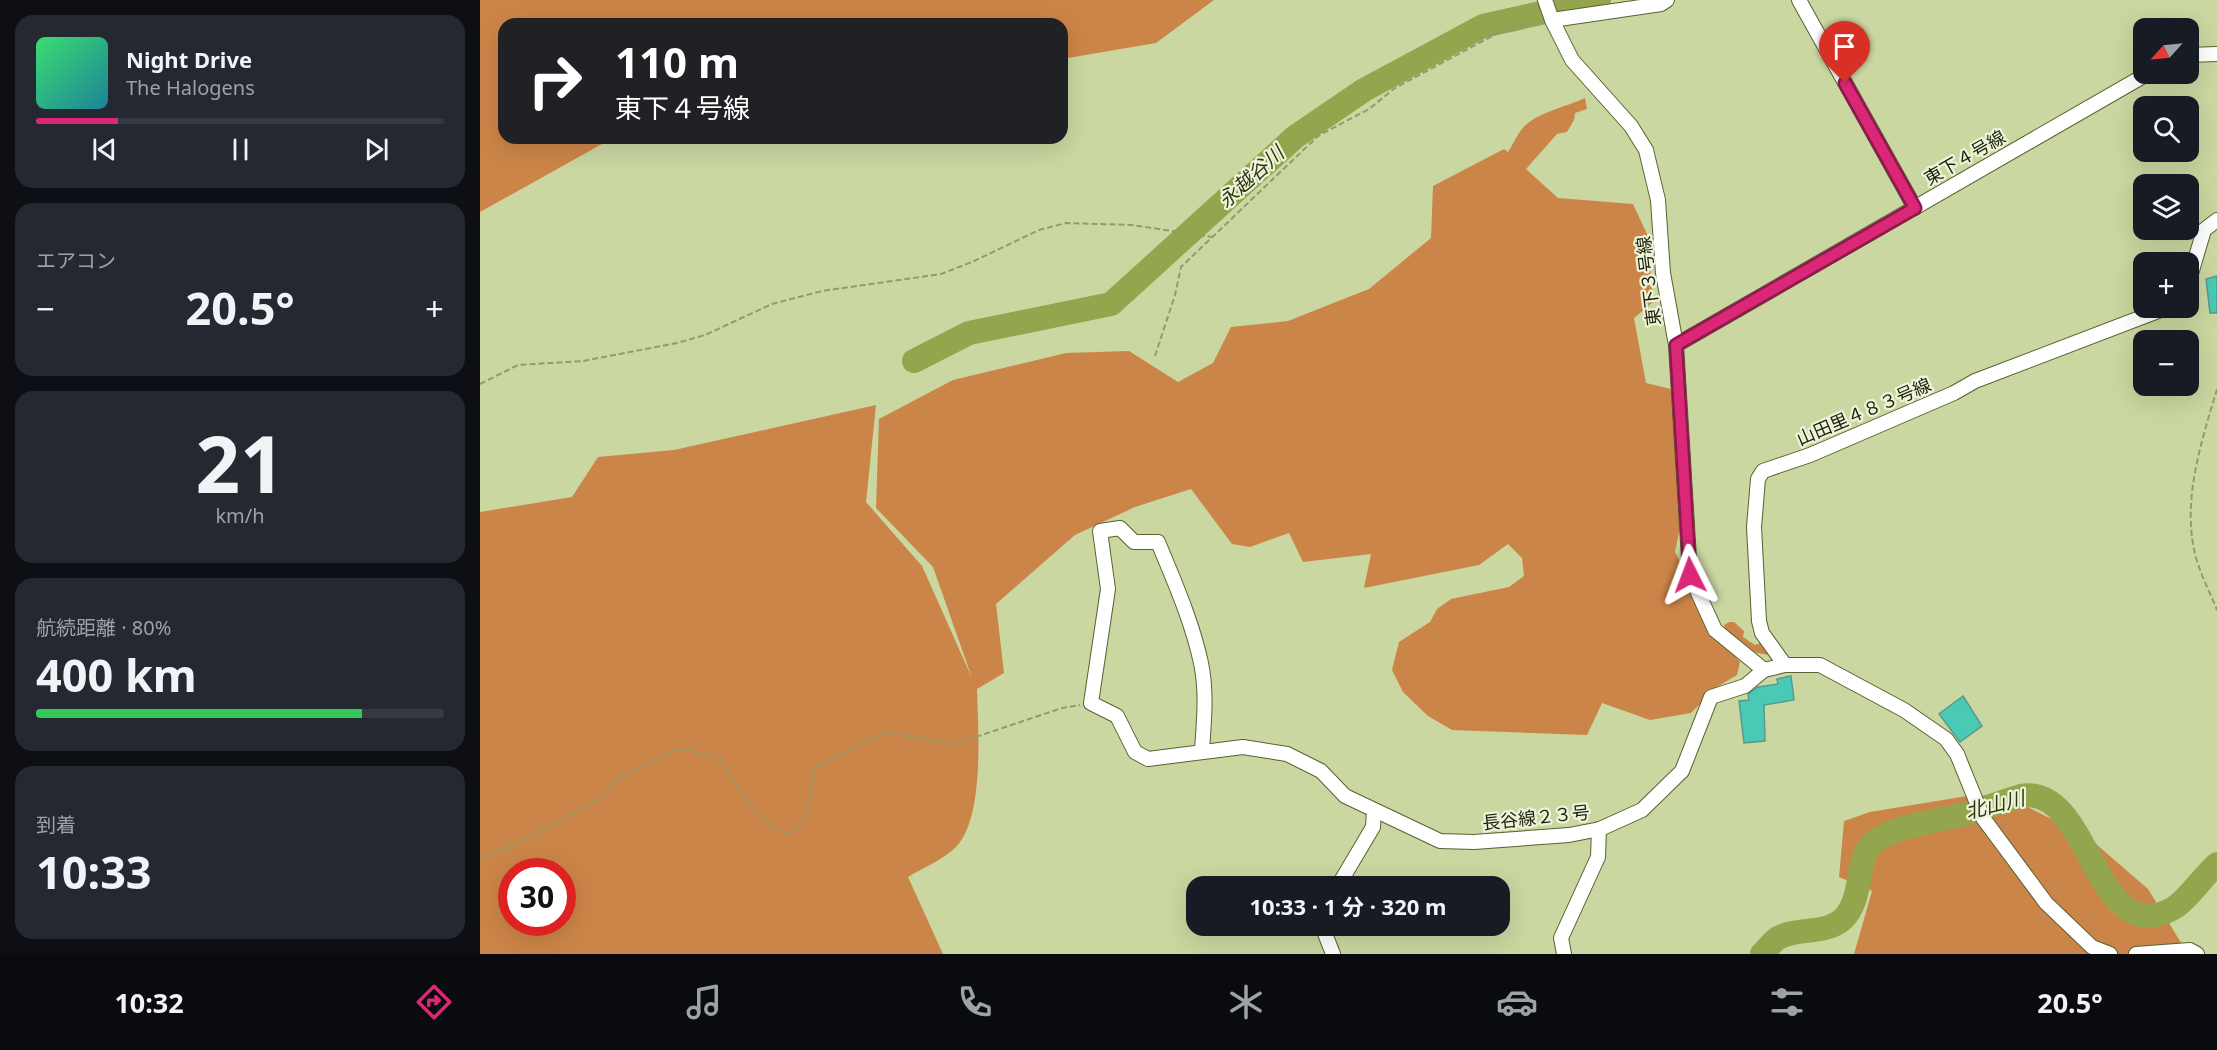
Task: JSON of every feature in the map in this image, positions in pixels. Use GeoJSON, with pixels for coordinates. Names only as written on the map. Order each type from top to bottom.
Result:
{"type":"FeatureCollection","features":[{"type":"Feature","properties":{"kind":"street"},"geometry":{"type":"LineString","coordinates":[[1552,20],[1661,4],[1667,0]]}},
{"type":"Feature","properties":{"kind":"street"},"geometry":{"type":"LineString","coordinates":[[1799,0],[1915,208]]}},
{"type":"Feature","properties":{"kind":"street","name":"東下３号線"},"geometry":{"type":"LineString","coordinates":[[1546,2],[1552,20],[1572,60],[1630,126],[1646,150],[1658,200],[1663,273],[1676,345],[1690,575],[1715,630],[1764,670]]}},
{"type":"Feature","properties":{"kind":"street"},"geometry":{"type":"LineString","coordinates":[[2199,55],[2217,54]]}},
{"type":"Feature","properties":{"kind":"street","name":"東下４号線"},"geometry":{"type":"LineString","coordinates":[[1676,345],[2133,82]]}},
{"type":"Feature","properties":{"kind":"street"},"geometry":{"type":"LineString","coordinates":[[2197,252],[2204,230],[2217,220]]}},
{"type":"Feature","properties":{"kind":"street","name":"山田里４８３号線"},"geometry":{"type":"LineString","coordinates":[[1785,665],[1762,633],[1759,621],[1754,527],[1758,479],[1763,471],[1810,455],[1954,393],[1975,381],[2140,318]]}},
{"type":"Feature","properties":{"kind":"street"},"geometry":{"type":"LineString","coordinates":[[1091,703],[1108,589],[1100,531],[1120,528],[1134,542],[1158,542],[1179,594],[1201,663],[1205,706],[1202,750]]}},
{"type":"Feature","properties":{"kind":"street","name":"長谷線２３号"},"geometry":{"type":"LineString","coordinates":[[1091,703],[1117,716],[1135,752],[1148,759],[1202,750],[1243,747],[1287,754],[1321,771],[1346,796],[1374,811],[1440,841],[1474,842],[1569,835],[1599,830],[1642,810],[1682,771],[1711,697],[1745,686],[1764,670],[1785,665],[1820,665],[1855,681],[1946,739],[1958,754],[1983,818],[2046,903],[2092,947],[2110,954]]}},
{"type":"Feature","properties":{"kind":"street"},"geometry":{"type":"LineString","coordinates":[[1344,876],[1373,827],[1374,811]]}},
{"type":"Feature","properties":{"kind":"street"},"geometry":{"type":"LineString","coordinates":[[1564,954],[1561,938],[1598,856],[1599,830]]}},
{"type":"Feature","properties":{"kind":"street"},"geometry":{"type":"LineString","coordinates":[[1326,936],[1333,954]]}},
{"type":"Feature","properties":{"kind":"street"},"geometry":{"type":"LineString","coordinates":[[2136,954],[2190,950],[2197,954]]}},
{"type":"Feature","properties":{"kind":"path"},"geometry":{"type":"LineString","coordinates":[[1155,356],[1175,295],[1181,267],[1318,136],[1369,109],[1395,88],[1508,28],[1552,20]]}},
{"type":"Feature","properties":{"kind":"path"},"geometry":{"type":"LineString","coordinates":[[480,384],[518,365],[583,362],[677,343],[705,334],[772,304],[822,291],[941,274],[1039,230],[1066,223],[1132,225],[1212,237]]}},
{"type":"Feature","properties":{"kind":"path"},"geometry":{"type":"LineString","coordinates":[[2217,389],[2197,460],[2191,511],[2193,548],[2217,610]]}},
{"type":"Feature","properties":{"kind":"path"},"geometry":{"type":"LineString","coordinates":[[480,857],[508,848],[567,818],[604,795],[621,777],[674,750],[690,751],[720,759],[750,806],[768,826],[778,831],[790,832],[801,825],[809,805],[814,768],[869,739],[891,732],[952,745],[1062,708],[1091,703]]}},
{"type":"Feature","properties":{"kind":"shaded area"},"geometry":{"type":"Polygon","coordinates":[[[480,0],[1214,0],[1156,43],[1068,58],[1068,18],[498,18],[498,144],[602,144],[480,212],[480,0]]]}},
{"type":"Feature","properties":{"kind":"shaded area"},"geometry":{"type":"Polygon","coordinates":[[[1585,98],[1587,109],[1575,113],[1567,132],[1557,134],[1526,169],[1558,198],[1633,204],[1647,234],[1653,302],[1634,318],[1646,383],[1671,389],[1681,523],[1675,552],[1722,643],[1740,662],[1737,675],[1717,687],[1691,713],[1650,720],[1602,703],[1587,735],[1452,730],[1428,716],[1403,692],[1392,670],[1399,642],[1430,622],[1437,609],[1451,599],[1509,587],[1524,576],[1522,558],[1508,544],[1479,565],[1364,588],[1371,554],[1303,562],[1289,533],[1250,547],[1232,544],[1191,489],[1135,507],[1075,535],[996,604],[1004,673],[977,689],[978,771],[972,815],[956,847],[908,877],[943,954],[480,954],[480,512],[572,497],[598,457],[674,450],[876,405],[866,502],[922,566],[972,678],[933,567],[876,508],[879,419],[953,380],[1066,353],[1129,351],[1178,382],[1213,363],[1231,327],[1288,321],[1369,289],[1431,238],[1433,186],[1504,149],[1508,152],[1527,124],[1547,113],[1585,98]]]}},
{"type":"Feature","properties":{"kind":"shaded area"},"geometry":{"type":"Polygon","coordinates":[[[1734,622],[1744,631],[1743,637],[1755,645],[1761,643],[1769,655],[1757,653],[1727,635],[1724,625],[1734,622]]]}},
{"type":"Feature","properties":{"kind":"shaded area"},"geometry":{"type":"Polygon","coordinates":[[[1967,796],[1970,802],[1966,805],[1980,798],[2010,798],[2089,838],[2148,889],[2188,954],[1854,954],[1872,891],[1839,877],[1844,821],[1870,812],[1967,796]]]}},
{"type":"Feature","properties":{"kind":"building"},"geometry":{"type":"Polygon","coordinates":[[[2217,276],[2217,313],[2210,313],[2206,279],[2217,276]]]}},
{"type":"Feature","properties":{"kind":"building"},"geometry":{"type":"Polygon","coordinates":[[[1791,676],[1794,700],[1764,705],[1765,741],[1744,743],[1739,701],[1749,700],[1748,694],[1758,687],[1778,684],[1777,679],[1791,676]]]}},
{"type":"Feature","properties":{"kind":"building"},"geometry":{"type":"Polygon","coordinates":[[[1963,696],[1982,726],[1960,742],[1939,714],[1963,696]]]}},
{"type":"Feature","properties":{"kind":"waterway","name":"永越谷川"},"geometry":{"type":"LineString","coordinates":[[914,361],[969,333],[1111,304],[1295,137],[1364,90],[1483,26],[1599,0]]}},
{"type":"Feature","properties":{"kind":"waterway","name":"北山川"},"geometry":{"type":"LineString","coordinates":[[1762,954],[1778,938],[1828,927],[1843,919],[1850,911],[1854,901],[1867,850],[1881,837],[1903,828],[1964,814],[2021,796],[2044,799],[2063,814],[2108,888],[2125,907],[2146,916],[2172,909],[2178,905],[2217,864]]}},
{"type":"Feature","properties":{"kind":"route"},"geometry":{"type":"LineString","coordinates":[[1690,575],[1676,345],[1915,208],[1845,83]]}}]}
